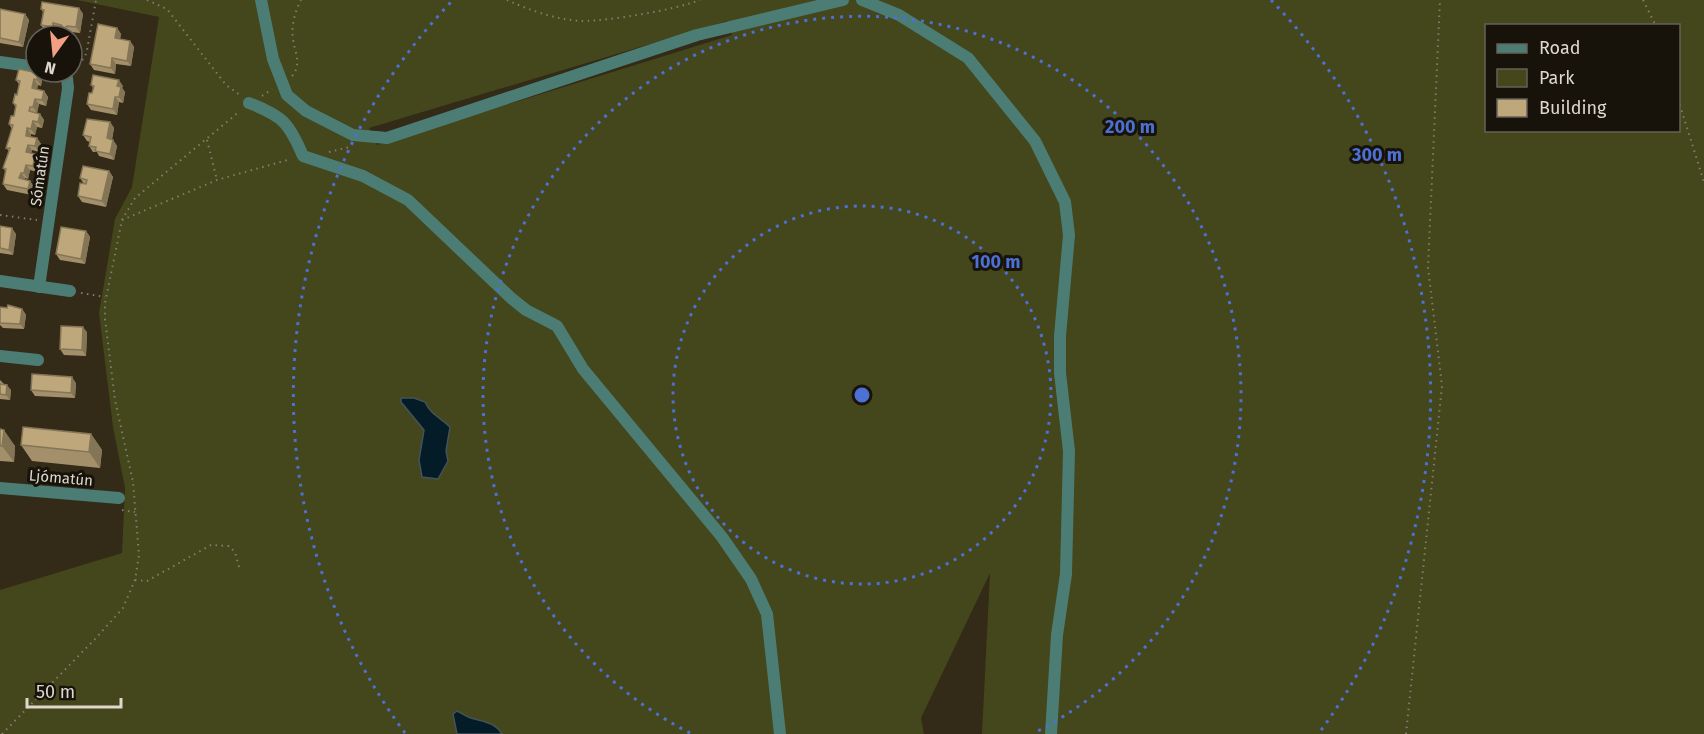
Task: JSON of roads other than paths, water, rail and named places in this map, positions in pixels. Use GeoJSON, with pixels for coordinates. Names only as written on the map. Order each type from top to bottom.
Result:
{"type":"FeatureCollection","features":[{"type":"Feature","properties":{"kind":"street"},"geometry":{"type":"LineString","coordinates":[[261,0],[273,59],[287,95],[306,111],[353,135],[387,138],[697,35],[843,0]]}},
{"type":"Feature","properties":{"kind":"street"},"geometry":{"type":"LineString","coordinates":[[862,0],[899,15],[968,58],[1035,141],[1065,202],[1069,235],[1060,336],[1060,373],[1070,452],[1066,574],[1058,635],[1051,734]]}},
{"type":"Feature","properties":{"kind":"street"},"geometry":{"type":"LineString","coordinates":[[0,62],[24,65]]}},
{"type":"Feature","properties":{"kind":"street","name":"Sómatún"},"geometry":{"type":"LineString","coordinates":[[39,287],[68,84]]}},
{"type":"Feature","properties":{"kind":"street"},"geometry":{"type":"LineString","coordinates":[[249,103],[266,109],[283,119],[303,156],[363,176],[408,200],[511,298],[526,310],[557,326],[583,369],[722,537],[751,579],[767,614],[780,734]]}},
{"type":"Feature","properties":{"kind":"street"},"geometry":{"type":"LineString","coordinates":[[0,281],[70,291]]}},
{"type":"Feature","properties":{"kind":"street"},"geometry":{"type":"LineString","coordinates":[[0,356],[38,360]]}},
{"type":"Feature","properties":{"kind":"street","name":"Ljómatún"},"geometry":{"type":"LineString","coordinates":[[0,488],[119,498]]}},
{"type":"Feature","properties":{"kind":"water"},"geometry":{"type":"Polygon","coordinates":[[[401,398],[414,398],[425,402],[433,413],[450,427],[446,451],[448,461],[438,479],[422,477],[419,460],[424,430],[401,402],[401,398]]]}},
{"type":"Feature","properties":{"kind":"water"},"geometry":{"type":"Polygon","coordinates":[[[457,711],[492,725],[502,734],[457,734],[453,714],[457,711]]]}}]}
